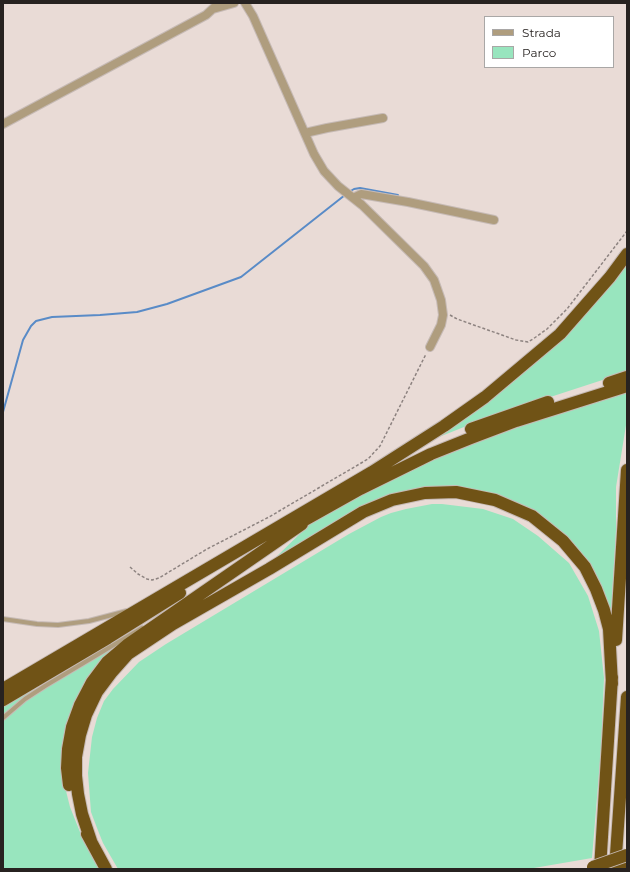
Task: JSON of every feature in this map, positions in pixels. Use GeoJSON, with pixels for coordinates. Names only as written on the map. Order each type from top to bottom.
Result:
{"type":"FeatureCollection","features":[{"type":"Feature","properties":{"kind":"highway"},"geometry":{"type":"LineString","coordinates":[[3,689],[372,472],[486,397],[560,334],[610,277],[627,254]]}},
{"type":"Feature","properties":{"kind":"highway"},"geometry":{"type":"LineString","coordinates":[[3,700],[108,638],[238,558],[386,476],[438,451],[593,393],[627,377]]}},
{"type":"Feature","properties":{"kind":"highway"},"geometry":{"type":"LineString","coordinates":[[372,472],[487,423],[593,393],[627,386]]}},
{"type":"Feature","properties":{"kind":"highway"},"geometry":{"type":"LineString","coordinates":[[627,470],[621,578],[594,868],[627,855]]}},
{"type":"Feature","properties":{"kind":"highway"},"geometry":{"type":"LineString","coordinates":[[90,841],[78,794],[76,757],[80,735],[86,715],[97,692],[112,672],[128,654],[174,624],[363,512],[392,500],[425,493],[456,492],[495,500],[532,516],[563,541],[585,567],[604,610],[610,636],[612,684]]}},
{"type":"Feature","properties":{"kind":"highway"},"geometry":{"type":"LineString","coordinates":[[106,869],[77,814],[72,798],[67,768],[68,749],[72,727],[80,705],[92,682],[107,662],[127,645],[316,514]]}},
{"type":"Feature","properties":{"kind":"highway"},"geometry":{"type":"LineString","coordinates":[[615,869],[627,697]]}},
{"type":"Feature","properties":{"kind":"highway"},"geometry":{"type":"LineString","coordinates":[[622,869],[627,867]]}},
{"type":"Feature","properties":{"kind":"street"},"geometry":{"type":"LineString","coordinates":[[3,124],[206,15],[219,3]]}},
{"type":"Feature","properties":{"kind":"street"},"geometry":{"type":"LineString","coordinates":[[212,9],[234,3]]}},
{"type":"Feature","properties":{"kind":"street"},"geometry":{"type":"LineString","coordinates":[[245,3],[253,16],[314,154],[324,171],[338,186],[354,198],[424,266],[439,291],[443,311],[441,325],[430,347]]}},
{"type":"Feature","properties":{"kind":"street"},"geometry":{"type":"LineString","coordinates":[[305,133],[384,118]]}},
{"type":"Feature","properties":{"kind":"street"},"geometry":{"type":"LineString","coordinates":[[354,198],[361,194],[494,220]]}},
{"type":"Feature","properties":{"kind":"lane"},"geometry":{"type":"LineString","coordinates":[[3,718],[20,703],[45,686],[198,596]]}},
{"type":"Feature","properties":{"kind":"lane"},"geometry":{"type":"LineString","coordinates":[[3,619],[48,625],[70,624],[98,619],[142,606]]}},
{"type":"Feature","properties":{"kind":"path"},"geometry":{"type":"LineString","coordinates":[[443,311],[457,319],[516,340],[528,342],[547,329],[567,309],[627,231]]}},
{"type":"Feature","properties":{"kind":"path"},"geometry":{"type":"LineString","coordinates":[[130,567],[146,579],[155,579],[221,541],[278,512],[368,459],[380,446],[430,347]]}},
{"type":"Feature","properties":{"kind":"green space"},"geometry":{"type":"Polygon","coordinates":[[[627,265],[627,372],[489,417],[434,439],[496,394],[538,361],[578,322],[627,265]]]}},
{"type":"Feature","properties":{"kind":"green space"},"geometry":{"type":"Polygon","coordinates":[[[627,392],[627,419],[616,487],[616,530],[611,613],[570,543],[480,492],[364,507],[274,559],[312,522],[372,488],[442,455],[563,411],[627,392]]]}},
{"type":"Feature","properties":{"kind":"green space"},"geometry":{"type":"Polygon","coordinates":[[[432,504],[483,509],[513,519],[538,536],[569,563],[588,596],[599,631],[604,678],[601,749],[592,858],[528,869],[118,869],[103,843],[91,812],[88,773],[92,737],[97,718],[104,701],[113,689],[139,662],[166,644],[349,534],[391,513],[432,504]]]}},
{"type":"Feature","properties":{"kind":"green space"},"geometry":{"type":"Polygon","coordinates":[[[113,648],[95,668],[82,689],[65,731],[62,752],[62,775],[70,807],[82,837],[100,869],[3,869],[3,706],[113,648]]]}},
{"type":"Feature","properties":{"kind":"waterway"},"geometry":{"type":"LineString","coordinates":[[349,192],[360,188],[398,195]]}},
{"type":"Feature","properties":{"kind":"waterway"},"geometry":{"type":"LineString","coordinates":[[3,412],[23,340],[31,326],[36,321],[52,317],[137,312],[167,304],[241,277],[345,195]]}}]}
